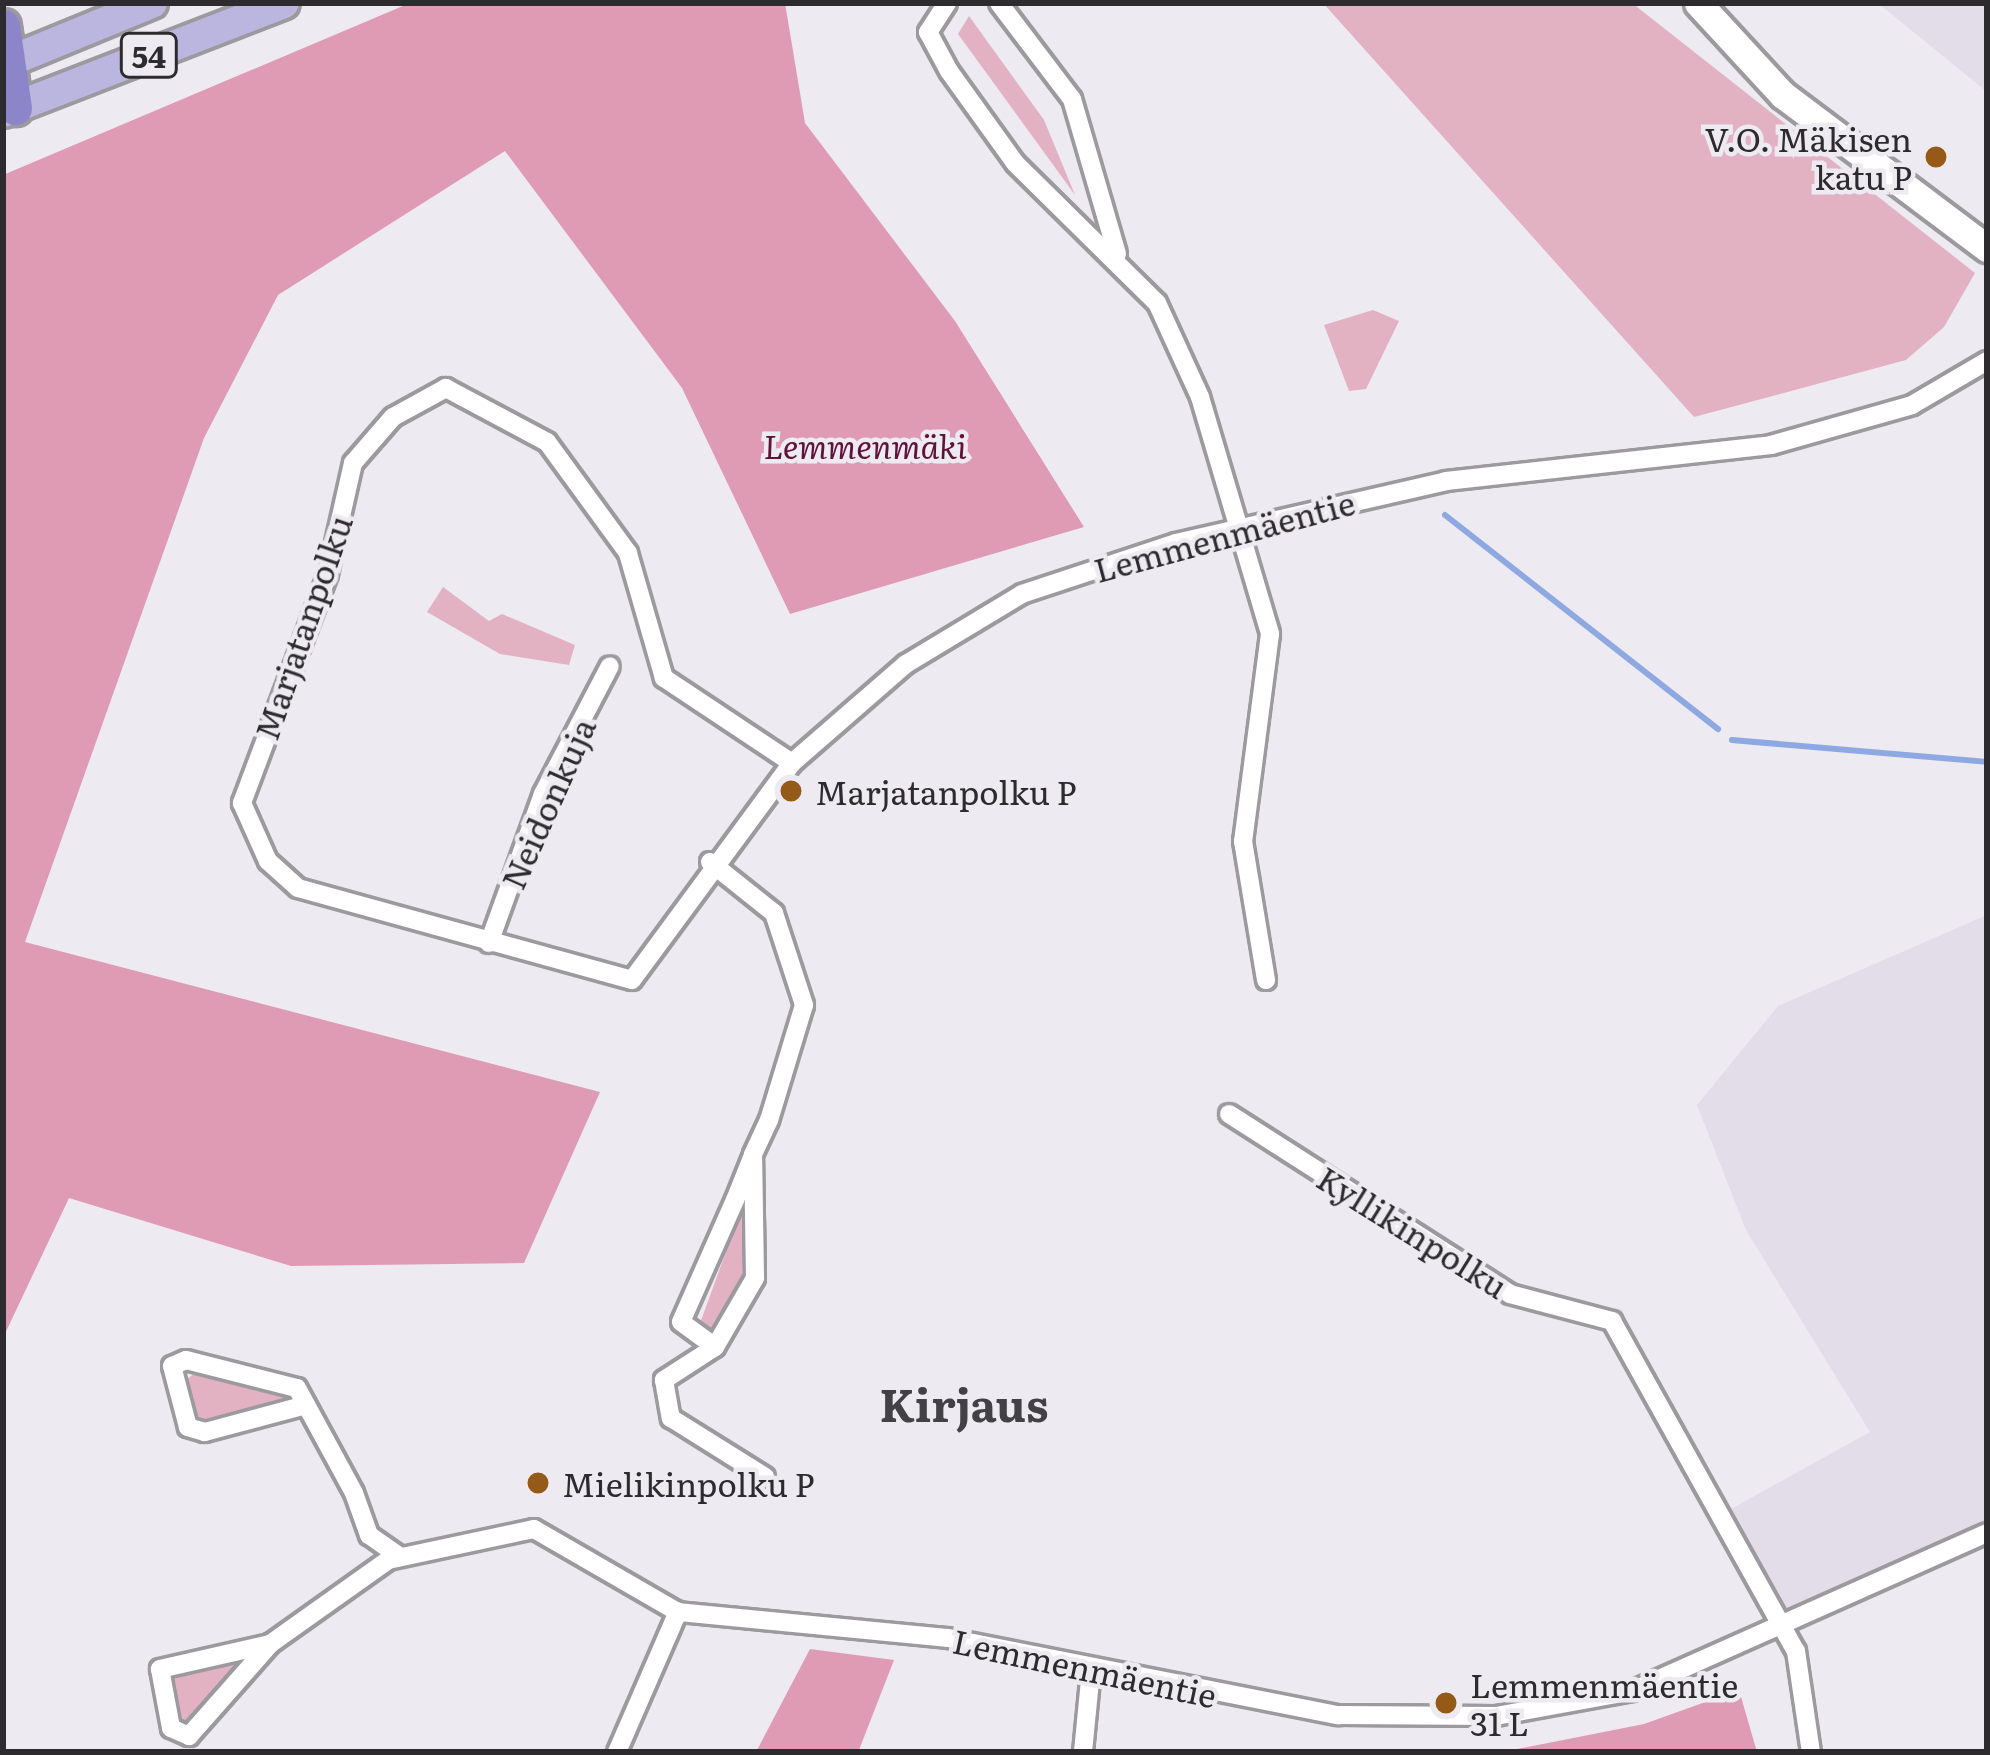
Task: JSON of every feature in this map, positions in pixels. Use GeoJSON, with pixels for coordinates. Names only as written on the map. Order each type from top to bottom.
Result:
{"type":"FeatureCollection","features":[{"type":"Feature","properties":{"kind":"highway"},"geometry":{"type":"LineString","coordinates":[[3,26],[9,61],[7,105]]}},
{"type":"Feature","properties":{"kind":"main road","name":"54"},"geometry":{"type":"LineString","coordinates":[[9,61],[152,3]]}},
{"type":"Feature","properties":{"kind":"main road","name":"54"},"geometry":{"type":"LineString","coordinates":[[7,105],[284,3]]}},
{"type":"Feature","properties":{"kind":"street"},"geometry":{"type":"LineString","coordinates":[[947,3],[928,32],[949,71],[1015,163],[1117,254],[1179,345],[1270,634],[1243,841],[1267,980]]}},
{"type":"Feature","properties":{"kind":"street"},"geometry":{"type":"LineString","coordinates":[[999,3],[1072,99],[1117,254]]}},
{"type":"Feature","properties":{"kind":"street"},"geometry":{"type":"LineString","coordinates":[[1699,3],[1783,95],[1987,248]]}},
{"type":"Feature","properties":{"kind":"street","name":"Lemmenmäentie"},"geometry":{"type":"LineString","coordinates":[[610,978],[644,971],[710,862],[792,763],[964,624],[1088,569],[1446,481],[1771,446],[1912,405],[1987,361]]}},
{"type":"Feature","properties":{"kind":"street","name":"Marjatanpolku"},"geometry":{"type":"LineString","coordinates":[[610,978],[298,888],[268,860],[242,803],[332,559],[353,463],[393,417],[446,388],[548,442],[628,553],[664,678],[792,763]]}},
{"type":"Feature","properties":{"kind":"street","name":"Neidonkuja"},"geometry":{"type":"LineString","coordinates":[[489,943],[543,794],[610,666]]}},
{"type":"Feature","properties":{"kind":"street"},"geometry":{"type":"LineString","coordinates":[[710,862],[774,914],[801,979],[803,1026],[681,1322],[716,1347]]}},
{"type":"Feature","properties":{"kind":"street","name":"Kyllikinpolku"},"geometry":{"type":"LineString","coordinates":[[1229,1114],[1510,1294],[1612,1321],[1786,1631],[1806,1682],[1811,1752]]}},
{"type":"Feature","properties":{"kind":"street"},"geometry":{"type":"LineString","coordinates":[[753,1155],[755,1278],[734,1332],[664,1380],[671,1418],[765,1477]]}},
{"type":"Feature","properties":{"kind":"street"},"geometry":{"type":"LineString","coordinates":[[189,1736],[270,1644],[398,1555],[369,1535],[306,1405],[281,1382],[172,1366],[188,1426],[205,1432],[306,1405]]}},
{"type":"Feature","properties":{"kind":"street","name":"Lemmenmäentie"},"geometry":{"type":"LineString","coordinates":[[398,1555],[534,1529],[678,1612],[907,1632],[1339,1715],[1496,1716],[1632,1691],[1786,1631],[1987,1533]]}},
{"type":"Feature","properties":{"kind":"street"},"geometry":{"type":"LineString","coordinates":[[617,1752],[678,1612]]}},
{"type":"Feature","properties":{"kind":"street"},"geometry":{"type":"LineString","coordinates":[[202,1752],[166,1719],[160,1669],[270,1644]]}},
{"type":"Feature","properties":{"kind":"street"},"geometry":{"type":"LineString","coordinates":[[1083,1752],[1091,1670]]}},
{"type":"Feature","properties":{"kind":"shaded area"},"geometry":{"type":"Polygon","coordinates":[[[1323,3],[1632,3],[1975,273],[1944,327],[1906,360],[1694,417],[1323,3]]]}},
{"type":"Feature","properties":{"kind":"shaded area"},"geometry":{"type":"Polygon","coordinates":[[[1878,3],[1987,3],[1987,92],[1878,3]]]}},
{"type":"Feature","properties":{"kind":"shaded area"},"geometry":{"type":"Polygon","coordinates":[[[969,16],[1044,120],[1075,195],[958,34],[969,16]]]}},
{"type":"Feature","properties":{"kind":"shaded area"},"geometry":{"type":"Polygon","coordinates":[[[1373,310],[1399,321],[1366,389],[1349,391],[1324,325],[1373,310]]]}},
{"type":"Feature","properties":{"kind":"shaded area"},"geometry":{"type":"Polygon","coordinates":[[[443,587],[489,621],[502,614],[575,645],[569,665],[500,654],[427,612],[443,587]]]}},
{"type":"Feature","properties":{"kind":"shaded area"},"geometry":{"type":"Polygon","coordinates":[[[1987,915],[1987,1533],[1785,1631],[1722,1514],[1870,1432],[1746,1230],[1697,1105],[1778,1006],[1987,915]]]}},
{"type":"Feature","properties":{"kind":"shaded area"},"geometry":{"type":"Polygon","coordinates":[[[743,1205],[748,1269],[718,1329],[699,1326],[743,1205]]]}},
{"type":"Feature","properties":{"kind":"shaded area"},"geometry":{"type":"Polygon","coordinates":[[[199,1370],[288,1393],[288,1401],[201,1425],[182,1383],[199,1370]]]}},
{"type":"Feature","properties":{"kind":"shaded area"},"geometry":{"type":"Polygon","coordinates":[[[249,1656],[190,1723],[181,1726],[171,1676],[249,1656]]]}},
{"type":"Feature","properties":{"kind":"green space","name":"Lemmenmäki"},"geometry":{"type":"Polygon","coordinates":[[[410,3],[785,3],[805,123],[955,321],[1084,527],[790,614],[682,388],[505,151],[278,295],[204,438],[25,942],[600,1092],[524,1263],[291,1266],[69,1198],[3,1338],[3,175],[410,3]]]}},
{"type":"Feature","properties":{"kind":"green space"},"geometry":{"type":"Polygon","coordinates":[[[810,1649],[894,1660],[859,1750],[756,1752],[810,1649]]]}},
{"type":"Feature","properties":{"kind":"green space"},"geometry":{"type":"Polygon","coordinates":[[[1739,1690],[1757,1752],[1512,1750],[1644,1724],[1739,1690]]]}},
{"type":"Feature","properties":{"kind":"waterway"},"geometry":{"type":"LineString","coordinates":[[1445,515],[1718,729]]}},
{"type":"Feature","properties":{"kind":"waterway"},"geometry":{"type":"LineString","coordinates":[[1732,740],[1987,762]]}},
{"type":"Feature","properties":{"kind":"place","name":"V.O. Mäkisen katu P"},"geometry":{"type":"Point","coordinates":[1936,157]}},
{"type":"Feature","properties":{"kind":"place","name":"Marjatanpolku P"},"geometry":{"type":"Point","coordinates":[791,791]}},
{"type":"Feature","properties":{"kind":"place","name":"Mielikinpolku P"},"geometry":{"type":"Point","coordinates":[538,1483]}},
{"type":"Feature","properties":{"kind":"place","name":"Lemmenmäentie 31 L"},"geometry":{"type":"Point","coordinates":[1446,1703]}},
{"type":"Feature","properties":{"kind":"district","name":"Kirjaus"},"geometry":{"type":"Point","coordinates":[964,1403]}}]}
